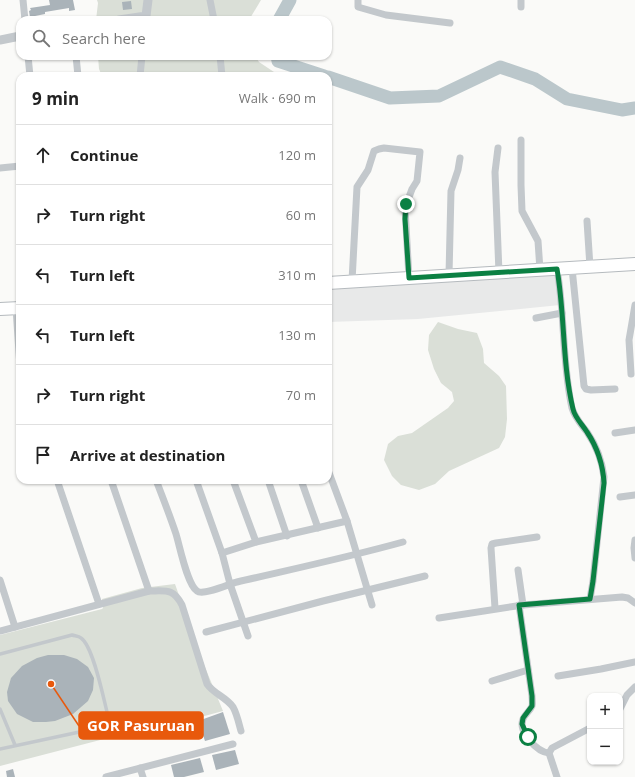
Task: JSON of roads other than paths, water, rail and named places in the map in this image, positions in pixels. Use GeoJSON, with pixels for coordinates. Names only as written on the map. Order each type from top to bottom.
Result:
{"type":"FeatureCollection","features":[{"type":"Feature","properties":{"kind":"main road"},"geometry":{"type":"LineString","coordinates":[[332,283],[635,264]]}},
{"type":"Feature","properties":{"kind":"main road"},"geometry":{"type":"LineString","coordinates":[[0,309],[16,308]]}},
{"type":"Feature","properties":{"kind":"street"},"geometry":{"type":"LineString","coordinates":[[24,0],[25,16]]}},
{"type":"Feature","properties":{"kind":"street"},"geometry":{"type":"LineString","coordinates":[[146,16],[148,0]]}},
{"type":"Feature","properties":{"kind":"street"},"geometry":{"type":"LineString","coordinates":[[210,0],[213,16]]}},
{"type":"Feature","properties":{"kind":"street"},"geometry":{"type":"LineString","coordinates":[[358,0],[358,7],[386,15],[450,23]]}},
{"type":"Feature","properties":{"kind":"street"},"geometry":{"type":"LineString","coordinates":[[0,40],[16,37]]}},
{"type":"Feature","properties":{"kind":"street"},"geometry":{"type":"LineString","coordinates":[[28,60],[30,72]]}},
{"type":"Feature","properties":{"kind":"street"},"geometry":{"type":"LineString","coordinates":[[76,60],[78,72]]}},
{"type":"Feature","properties":{"kind":"street"},"geometry":{"type":"LineString","coordinates":[[140,72],[142,60]]}},
{"type":"Feature","properties":{"kind":"street"},"geometry":{"type":"LineString","coordinates":[[220,60],[222,72]]}},
{"type":"Feature","properties":{"kind":"street"},"geometry":{"type":"LineString","coordinates":[[521,140],[522,211],[538,241],[540,270]]}},
{"type":"Feature","properties":{"kind":"street"},"geometry":{"type":"LineString","coordinates":[[352,281],[357,187],[368,170],[374,151],[384,148],[420,152],[418,181],[412,189],[405,208],[409,278]]}},
{"type":"Feature","properties":{"kind":"street"},"geometry":{"type":"LineString","coordinates":[[498,148],[495,172],[499,273]]}},
{"type":"Feature","properties":{"kind":"street"},"geometry":{"type":"LineString","coordinates":[[449,275],[451,191],[458,170],[460,158]]}},
{"type":"Feature","properties":{"kind":"street"},"geometry":{"type":"LineString","coordinates":[[0,168],[16,166]]}},
{"type":"Feature","properties":{"kind":"street"},"geometry":{"type":"LineString","coordinates":[[587,221],[590,267]]}},
{"type":"Feature","properties":{"kind":"street"},"geometry":{"type":"LineString","coordinates":[[635,264],[635,270]]}},
{"type":"Feature","properties":{"kind":"street"},"geometry":{"type":"LineString","coordinates":[[572,268],[584,386],[586,389],[591,390],[615,389]]}},
{"type":"Feature","properties":{"kind":"street"},"geometry":{"type":"LineString","coordinates":[[557,269],[568,381],[573,409],[576,418],[593,443],[604,477],[590,599]]}},
{"type":"Feature","properties":{"kind":"street"},"geometry":{"type":"LineString","coordinates":[[631,374],[629,340],[635,304]]}},
{"type":"Feature","properties":{"kind":"street"},"geometry":{"type":"LineString","coordinates":[[536,318],[562,313]]}},
{"type":"Feature","properties":{"kind":"street"},"geometry":{"type":"LineString","coordinates":[[615,433],[635,430]]}},
{"type":"Feature","properties":{"kind":"street"},"geometry":{"type":"LineString","coordinates":[[332,481],[347,521],[372,605]]}},
{"type":"Feature","properties":{"kind":"street"},"geometry":{"type":"LineString","coordinates":[[59,484],[98,601]]}},
{"type":"Feature","properties":{"kind":"street"},"geometry":{"type":"LineString","coordinates":[[112,484],[147,587]]}},
{"type":"Feature","properties":{"kind":"street"},"geometry":{"type":"LineString","coordinates":[[157,484],[176,534],[192,586],[199,593],[208,592],[230,584],[356,555],[403,542]]}},
{"type":"Feature","properties":{"kind":"street"},"geometry":{"type":"LineString","coordinates":[[197,484],[222,553],[230,584],[248,636]]}},
{"type":"Feature","properties":{"kind":"street"},"geometry":{"type":"LineString","coordinates":[[235,484],[256,542]]}},
{"type":"Feature","properties":{"kind":"street"},"geometry":{"type":"LineString","coordinates":[[269,484],[287,536]]}},
{"type":"Feature","properties":{"kind":"street"},"geometry":{"type":"LineString","coordinates":[[302,484],[318,528]]}},
{"type":"Feature","properties":{"kind":"street"},"geometry":{"type":"LineString","coordinates":[[620,497],[635,495]]}},
{"type":"Feature","properties":{"kind":"street"},"geometry":{"type":"LineString","coordinates":[[222,553],[256,542],[347,521]]}},
{"type":"Feature","properties":{"kind":"street"},"geometry":{"type":"LineString","coordinates":[[495,608],[492,544],[537,537]]}},
{"type":"Feature","properties":{"kind":"street"},"geometry":{"type":"LineString","coordinates":[[635,540],[635,558]]}},
{"type":"Feature","properties":{"kind":"street"},"geometry":{"type":"LineString","coordinates":[[518,570],[532,696],[532,706],[523,718],[522,724],[528,737],[538,749],[549,753]]}},
{"type":"Feature","properties":{"kind":"street"},"geometry":{"type":"LineString","coordinates":[[206,632],[425,576]]}},
{"type":"Feature","properties":{"kind":"street"},"geometry":{"type":"LineString","coordinates":[[0,580],[14,623]]}},
{"type":"Feature","properties":{"kind":"street"},"geometry":{"type":"LineString","coordinates":[[0,631],[14,623],[147,587],[171,592],[177,596],[182,605],[207,684],[213,692],[233,706],[241,731]]}},
{"type":"Feature","properties":{"kind":"street"},"geometry":{"type":"LineString","coordinates":[[439,618],[495,608],[590,599],[625,597],[635,603]]}},
{"type":"Feature","properties":{"kind":"street"},"geometry":{"type":"LineString","coordinates":[[558,676],[602,670],[635,662]]}},
{"type":"Feature","properties":{"kind":"street"},"geometry":{"type":"LineString","coordinates":[[492,681],[528,670]]}},
{"type":"Feature","properties":{"kind":"street"},"geometry":{"type":"LineString","coordinates":[[623,703],[627,695],[635,687]]}},
{"type":"Feature","properties":{"kind":"street"},"geometry":{"type":"LineString","coordinates":[[549,753],[555,745],[588,729]]}},
{"type":"Feature","properties":{"kind":"street"},"geometry":{"type":"LineString","coordinates":[[106,777],[234,744]]}},
{"type":"Feature","properties":{"kind":"street"},"geometry":{"type":"LineString","coordinates":[[549,753],[557,777]]}},
{"type":"Feature","properties":{"kind":"street"},"geometry":{"type":"LineString","coordinates":[[140,768],[143,777]]}},
{"type":"Feature","properties":{"kind":"lane"},"geometry":{"type":"LineString","coordinates":[[0,654],[72,635],[80,637],[87,644],[91,654],[107,712],[104,724],[98,728],[0,749]]}},
{"type":"Feature","properties":{"kind":"lane"},"geometry":{"type":"LineString","coordinates":[[0,709],[15,745]]}},
{"type":"Feature","properties":{"kind":"waterway"},"geometry":{"type":"LineString","coordinates":[[281,16],[290,0]]}},
{"type":"Feature","properties":{"kind":"waterway"},"geometry":{"type":"LineString","coordinates":[[278,60],[312,72]]}},
{"type":"Feature","properties":{"kind":"waterway"},"geometry":{"type":"LineString","coordinates":[[332,78],[390,98],[439,96],[500,67],[535,79],[567,99],[622,110],[635,108]]}},
{"type":"Feature","properties":{"kind":"place","name":"GOR Pasuruan"},"geometry":{"type":"Point","coordinates":[51,684]}}]}
